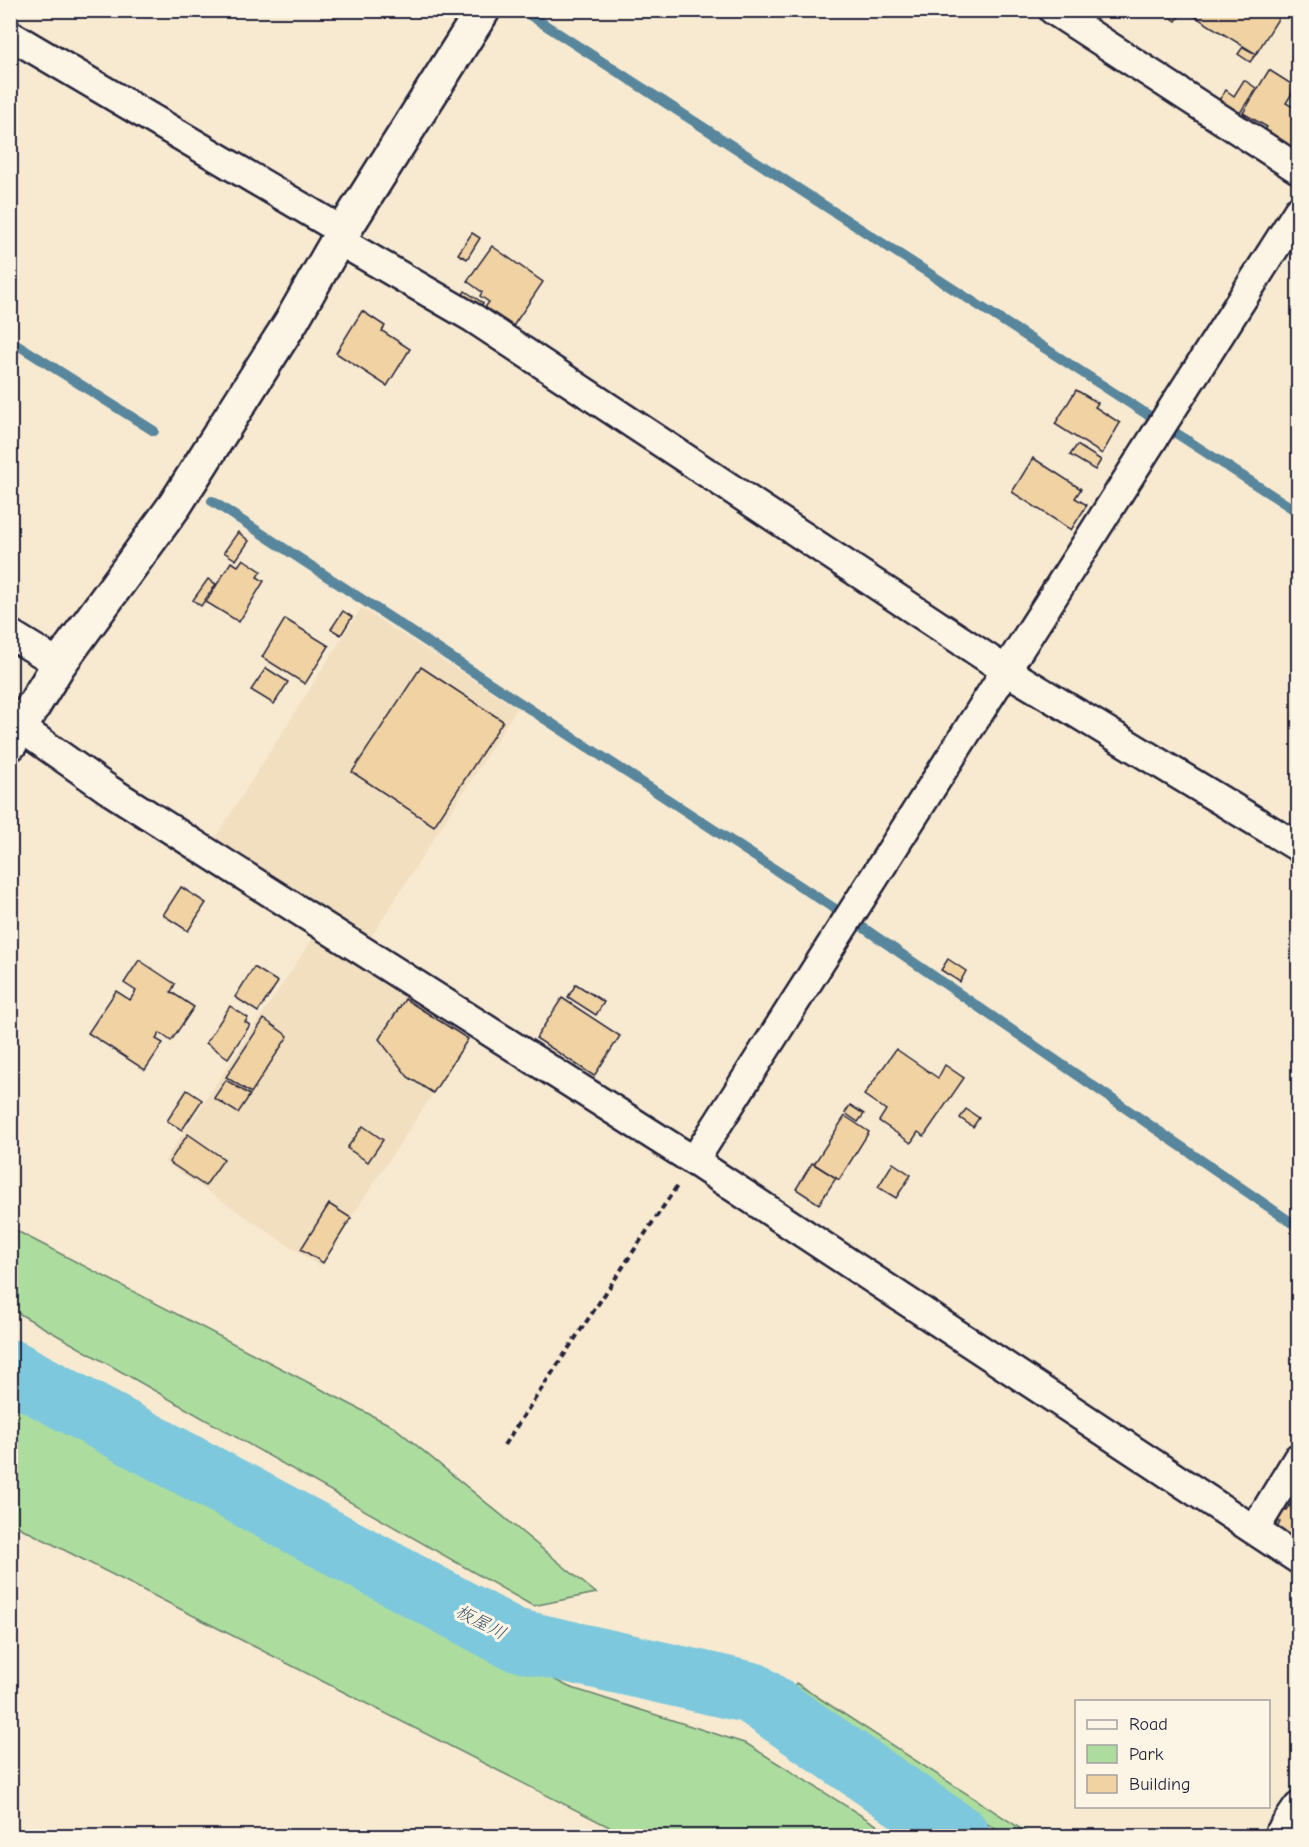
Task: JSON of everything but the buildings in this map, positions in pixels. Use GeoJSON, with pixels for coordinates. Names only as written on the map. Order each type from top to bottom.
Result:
{"type":"FeatureCollection","features":[{"type":"Feature","properties":{"kind":"street"},"geometry":{"type":"LineString","coordinates":[[483,10],[176,505],[59,664],[16,736],[119,796],[694,1161],[1299,1559]]}},
{"type":"Feature","properties":{"kind":"street"},"geometry":{"type":"LineString","coordinates":[[1053,10],[1299,169]]}},
{"type":"Feature","properties":{"kind":"street"},"geometry":{"type":"LineString","coordinates":[[10,35],[473,318],[1006,671],[1299,847]]}},
{"type":"Feature","properties":{"kind":"street"},"geometry":{"type":"LineString","coordinates":[[694,1161],[1299,211]]}},
{"type":"Feature","properties":{"kind":"street"},"geometry":{"type":"LineString","coordinates":[[10,634],[59,664]]}},
{"type":"Feature","properties":{"kind":"street"},"geometry":{"type":"LineString","coordinates":[[1255,1529],[1299,1458]]}},
{"type":"Feature","properties":{"kind":"street"},"geometry":{"type":"LineString","coordinates":[[1278,1836],[1299,1807]]}},
{"type":"Feature","properties":{"kind":"path"},"geometry":{"type":"LineString","coordinates":[[504,1444],[694,1161]]}},
{"type":"Feature","properties":{"kind":"shaded area"},"geometry":{"type":"Polygon","coordinates":[[[361,608],[517,708],[368,942],[212,843],[361,608]]]}},
{"type":"Feature","properties":{"kind":"shaded area"},"geometry":{"type":"Polygon","coordinates":[[[315,935],[470,1038],[319,1266],[164,1162],[315,935]]]}},
{"type":"Feature","properties":{"kind":"green space"},"geometry":{"type":"Polygon","coordinates":[[[11,1228],[394,1427],[596,1593],[533,1606],[11,1309],[11,1228]]]}},
{"type":"Feature","properties":{"kind":"green space"},"geometry":{"type":"Polygon","coordinates":[[[11,1403],[569,1687],[747,1744],[894,1836],[627,1836],[11,1523],[11,1403]]]}},
{"type":"Feature","properties":{"kind":"green space"},"geometry":{"type":"Polygon","coordinates":[[[796,1683],[1032,1836],[1006,1836],[787,1697],[796,1683]]]}},
{"type":"Feature","properties":{"kind":"waterway"},"geometry":{"type":"LineString","coordinates":[[522,10],[1298,512]]}},
{"type":"Feature","properties":{"kind":"waterway"},"geometry":{"type":"LineString","coordinates":[[10,340],[154,431]]}},
{"type":"Feature","properties":{"kind":"waterway"},"geometry":{"type":"LineString","coordinates":[[212,501],[858,924],[1298,1227]]}},
{"type":"Feature","properties":{"kind":"waterway","name":"板屋川"},"geometry":{"type":"LineString","coordinates":[[10,1370],[513,1639],[752,1693],[959,1836]]}}]}
